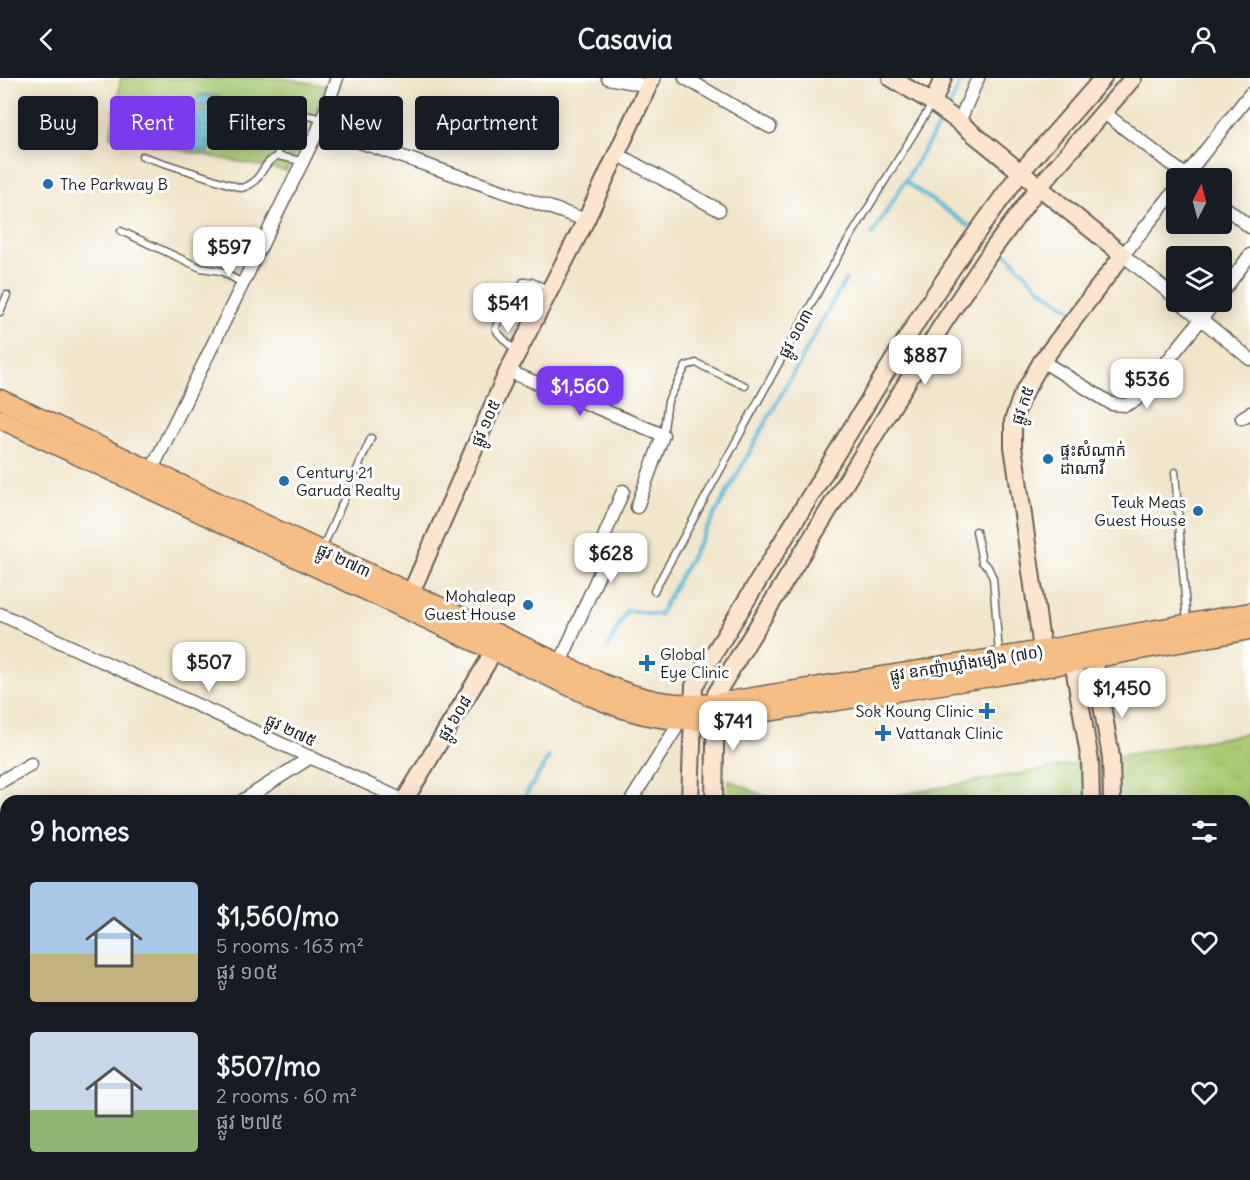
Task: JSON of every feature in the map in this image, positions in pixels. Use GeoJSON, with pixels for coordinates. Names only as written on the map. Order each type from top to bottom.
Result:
{"type":"FeatureCollection","features":[{"type":"Feature","properties":{"kind":"main road","name":"ផ្លូវ ២៧៣"},"geometry":{"type":"LineString","coordinates":[[0,399],[322,550],[492,651],[620,709],[644,717],[685,713]]}},
{"type":"Feature","properties":{"kind":"main road","name":"ផ្លូវ ២៧៣"},"geometry":{"type":"LineString","coordinates":[[0,419],[266,544],[407,601],[500,634],[627,693],[685,713]]}},
{"type":"Feature","properties":{"kind":"main road"},"geometry":{"type":"LineString","coordinates":[[266,544],[274,528]]}},
{"type":"Feature","properties":{"kind":"main road","name":"ផ្លូវ ឧកញ៉ាឃ្លាំងមឿង (៧០)"},"geometry":{"type":"LineString","coordinates":[[1093,650],[1187,623],[1250,612]]}},
{"type":"Feature","properties":{"kind":"main road","name":"ផ្លូវ ឧកញ៉ាឃ្លាំងមឿង (៧០)"},"geometry":{"type":"LineString","coordinates":[[716,711],[1093,650],[1250,630]]}},
{"type":"Feature","properties":{"kind":"main road","name":"ផ្លូវ ឧកញ៉ាឃ្លាំងមឿង (៧០)"},"geometry":{"type":"LineString","coordinates":[[716,711],[1000,657],[1044,659]]}},
{"type":"Feature","properties":{"kind":"main road"},"geometry":{"type":"LineString","coordinates":[[685,713],[716,711]]}},
{"type":"Feature","properties":{"kind":"street"},"geometry":{"type":"LineString","coordinates":[[330,96],[337,78]]}},
{"type":"Feature","properties":{"kind":"street"},"geometry":{"type":"LineString","coordinates":[[608,78],[651,82]]}},
{"type":"Feature","properties":{"kind":"street"},"geometry":{"type":"LineString","coordinates":[[685,78],[770,127]]}},
{"type":"Feature","properties":{"kind":"street"},"geometry":{"type":"LineString","coordinates":[[891,78],[946,112],[1166,290]]}},
{"type":"Feature","properties":{"kind":"street","name":"ផ្លូវ ១០៣"},"geometry":{"type":"LineString","coordinates":[[943,78],[946,112]]}},
{"type":"Feature","properties":{"kind":"street"},"geometry":{"type":"LineString","coordinates":[[946,112],[978,78]]}},
{"type":"Feature","properties":{"kind":"street"},"geometry":{"type":"LineString","coordinates":[[635,795],[685,713],[694,686],[918,320],[1020,173],[1103,78]]}},
{"type":"Feature","properties":{"kind":"street"},"geometry":{"type":"LineString","coordinates":[[714,795],[716,694],[942,325],[990,253],[1038,188],[1133,78]]}},
{"type":"Feature","properties":{"kind":"street","name":"ផ្លូវ ១០៥"},"geometry":{"type":"LineString","coordinates":[[407,601],[508,371],[586,220],[651,82]]}},
{"type":"Feature","properties":{"kind":"street"},"geometry":{"type":"LineString","coordinates":[[1194,168],[1250,94]]}},
{"type":"Feature","properties":{"kind":"street"},"geometry":{"type":"LineString","coordinates":[[1103,112],[1173,168]]}},
{"type":"Feature","properties":{"kind":"street"},"geometry":{"type":"LineString","coordinates":[[143,486],[319,126]]}},
{"type":"Feature","properties":{"kind":"street"},"geometry":{"type":"LineString","coordinates":[[392,150],[586,220]]}},
{"type":"Feature","properties":{"kind":"street"},"geometry":{"type":"LineString","coordinates":[[617,154],[719,210]]}},
{"type":"Feature","properties":{"kind":"street","name":"ផ្លូវ ក៥"},"geometry":{"type":"LineString","coordinates":[[1044,659],[1014,456],[1013,421],[1021,398],[1042,360],[1166,201]]}},
{"type":"Feature","properties":{"kind":"street"},"geometry":{"type":"LineString","coordinates":[[1232,213],[1250,227]]}},
{"type":"Feature","properties":{"kind":"street"},"geometry":{"type":"LineString","coordinates":[[1232,279],[1250,255]]}},
{"type":"Feature","properties":{"kind":"street"},"geometry":{"type":"LineString","coordinates":[[1193,312],[1250,359]]}},
{"type":"Feature","properties":{"kind":"street"},"geometry":{"type":"LineString","coordinates":[[1042,360],[1112,404],[1126,405],[1137,400],[1207,312]]}},
{"type":"Feature","properties":{"kind":"street"},"geometry":{"type":"LineString","coordinates":[[508,371],[663,435],[637,507]]}},
{"type":"Feature","properties":{"kind":"street"},"geometry":{"type":"LineString","coordinates":[[561,663],[603,565],[604,537],[623,491]]}},
{"type":"Feature","properties":{"kind":"street","name":"ផ្លូវ ២៧៥"},"geometry":{"type":"LineString","coordinates":[[0,614],[391,795]]}},
{"type":"Feature","properties":{"kind":"street","name":"ផ្លូវ ៦០៨"},"geometry":{"type":"LineString","coordinates":[[408,795],[500,634]]}},
{"type":"Feature","properties":{"kind":"street"},"geometry":{"type":"LineString","coordinates":[[1093,650],[1111,757],[1112,795]]}},
{"type":"Feature","properties":{"kind":"street"},"geometry":{"type":"LineString","coordinates":[[1072,654],[1090,761],[1091,795]]}},
{"type":"Feature","properties":{"kind":"street"},"geometry":{"type":"LineString","coordinates":[[685,713],[690,795]]}},
{"type":"Feature","properties":{"kind":"street"},"geometry":{"type":"LineString","coordinates":[[251,795],[311,757]]}},
{"type":"Feature","properties":{"kind":"street"},"geometry":{"type":"LineString","coordinates":[[0,782],[31,764]]}},
{"type":"Feature","properties":{"kind":"lane","name":"ផ្លូវ ១០៣"},"geometry":{"type":"LineString","coordinates":[[654,591],[830,270],[946,112]]}},
{"type":"Feature","properties":{"kind":"lane"},"geometry":{"type":"LineString","coordinates":[[277,156],[283,121],[289,114],[301,114],[319,123]]}},
{"type":"Feature","properties":{"kind":"lane"},"geometry":{"type":"LineString","coordinates":[[142,156],[241,188],[254,183],[268,162],[277,156],[302,161]]}},
{"type":"Feature","properties":{"kind":"lane"},"geometry":{"type":"LineString","coordinates":[[121,231],[201,268],[221,271],[243,283]]}},
{"type":"Feature","properties":{"kind":"lane"},"geometry":{"type":"LineString","coordinates":[[517,353],[498,333],[497,324],[523,282],[532,282],[550,290]]}},
{"type":"Feature","properties":{"kind":"lane"},"geometry":{"type":"LineString","coordinates":[[0,312],[7,295]]}},
{"type":"Feature","properties":{"kind":"lane"},"geometry":{"type":"LineString","coordinates":[[663,435],[668,401],[686,366],[696,363],[745,386]]}},
{"type":"Feature","properties":{"kind":"lane"},"geometry":{"type":"LineString","coordinates":[[322,550],[371,438]]}},
{"type":"Feature","properties":{"kind":"lane"},"geometry":{"type":"LineString","coordinates":[[1175,472],[1187,623]]}},
{"type":"Feature","properties":{"kind":"lane"},"geometry":{"type":"LineString","coordinates":[[976,531],[982,562],[988,567],[993,578],[1000,657]]}},
{"type":"Feature","properties":{"kind":"green space"},"geometry":{"type":"Polygon","coordinates":[[[121,78],[283,78],[326,86],[322,96],[319,96],[319,103],[307,130],[307,96],[207,96],[207,150],[297,150],[286,171],[177,150],[195,150],[195,96],[118,96],[121,78]]]}},
{"type":"Feature","properties":{"kind":"green space"},"geometry":{"type":"Polygon","coordinates":[[[1250,733],[1250,795],[898,795],[1250,733]]]}},
{"type":"Feature","properties":{"kind":"green space"},"geometry":{"type":"Polygon","coordinates":[[[729,780],[762,795],[728,795],[729,780]]]}},
{"type":"Feature","properties":{"kind":"water"},"geometry":{"type":"Polygon","coordinates":[[[199,94],[219,96],[207,96],[207,107],[195,105],[199,94]]]}},
{"type":"Feature","properties":{"kind":"water"},"geometry":{"type":"Polygon","coordinates":[[[195,110],[207,112],[208,153],[192,150],[195,150],[195,110]]]}},
{"type":"Feature","properties":{"kind":"waterway"},"geometry":{"type":"LineString","coordinates":[[949,108],[962,78]]}},
{"type":"Feature","properties":{"kind":"waterway"},"geometry":{"type":"LineString","coordinates":[[872,235],[944,117]]}},
{"type":"Feature","properties":{"kind":"waterway"},"geometry":{"type":"LineString","coordinates":[[906,182],[969,226]]}},
{"type":"Feature","properties":{"kind":"waterway"},"geometry":{"type":"LineString","coordinates":[[999,248],[1038,287],[1070,309]]}},
{"type":"Feature","properties":{"kind":"waterway"},"geometry":{"type":"LineString","coordinates":[[607,649],[627,610],[659,615],[845,280]]}},
{"type":"Feature","properties":{"kind":"waterway"},"geometry":{"type":"LineString","coordinates":[[526,795],[549,757]]}},
{"type":"Feature","properties":{"kind":"place","name":"The Parkway B"},"geometry":{"type":"Point","coordinates":[48,184]}},
{"type":"Feature","properties":{"kind":"place","name":"ផ្ទះសំណាក់ ដាណាវី"},"geometry":{"type":"Point","coordinates":[1048,459]}},
{"type":"Feature","properties":{"kind":"place","name":"Century 21 Garuda Realty"},"geometry":{"type":"Point","coordinates":[284,481]}},
{"type":"Feature","properties":{"kind":"place","name":"Teuk Meas Guest House"},"geometry":{"type":"Point","coordinates":[1198,511]}},
{"type":"Feature","properties":{"kind":"place","name":"Mohaleap Guest House"},"geometry":{"type":"Point","coordinates":[528,605]}},
{"type":"Feature","properties":{"kind":"place","name":"Global Eye Clinic"},"geometry":{"type":"Point","coordinates":[647,663]}},
{"type":"Feature","properties":{"kind":"place","name":"Sok Koung Clinic"},"geometry":{"type":"Point","coordinates":[987,711]}},
{"type":"Feature","properties":{"kind":"place","name":"Vattanak Clinic"},"geometry":{"type":"Point","coordinates":[883,733]}}]}
